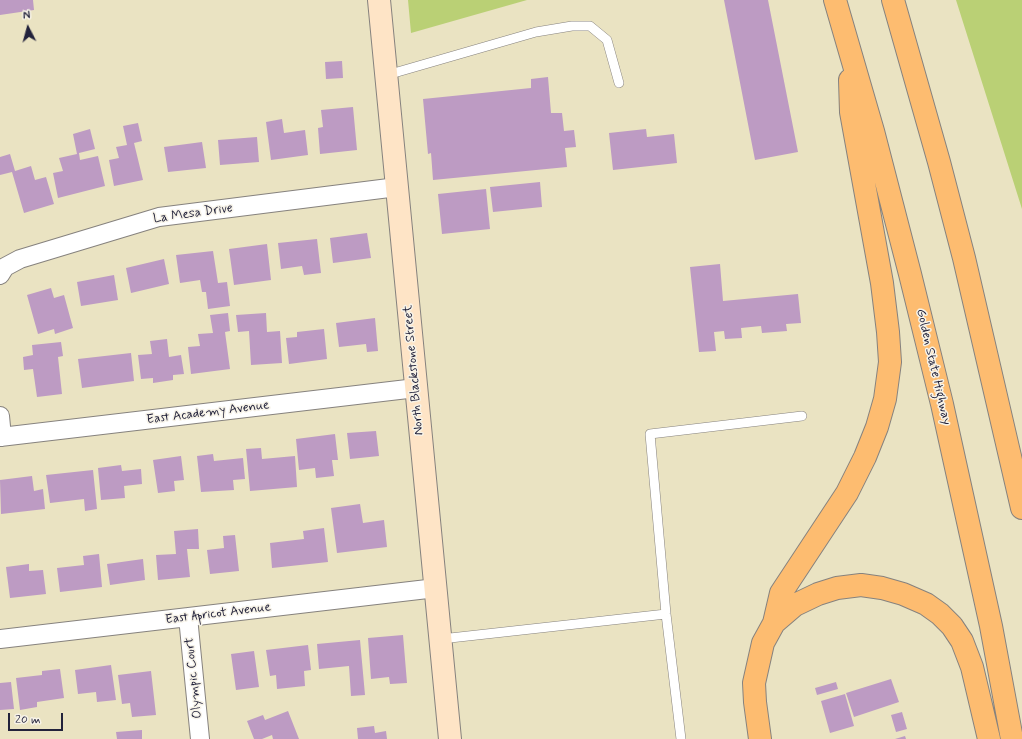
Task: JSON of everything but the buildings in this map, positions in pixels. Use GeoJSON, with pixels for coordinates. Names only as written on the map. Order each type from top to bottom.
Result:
{"type":"FeatureCollection","features":[{"type":"Feature","properties":{"kind":"highway","name":"Golden State Highway"},"geometry":{"type":"LineString","coordinates":[[835,0],[875,138],[940,396],[991,626],[1012,739]]}},
{"type":"Feature","properties":{"kind":"highway"},"geometry":{"type":"LineString","coordinates":[[893,0],[939,162],[964,258],[1022,508]]}},
{"type":"Feature","properties":{"kind":"highway"},"geometry":{"type":"LineString","coordinates":[[760,739],[754,683],[763,643],[774,623],[780,593],[847,493],[865,457],[877,427],[885,399],[890,362],[882,283],[851,112],[849,46]]}},
{"type":"Feature","properties":{"kind":"highway"},"geometry":{"type":"LineString","coordinates":[[774,623],[795,605],[818,594],[837,588],[861,585],[882,588],[903,594],[926,604],[940,614],[952,626],[962,641],[972,667],[988,739]]}},
{"type":"Feature","properties":{"kind":"main road","name":"North Blackstone Street"},"geometry":{"type":"LineString","coordinates":[[380,0],[450,739]]}},
{"type":"Feature","properties":{"kind":"street","name":"La Mesa Drive"},"geometry":{"type":"LineString","coordinates":[[0,275],[5,266],[20,260],[159,217],[397,188]]}},
{"type":"Feature","properties":{"kind":"street","name":"East Academy Avenue"},"geometry":{"type":"LineString","coordinates":[[1,437],[416,388]]}},
{"type":"Feature","properties":{"kind":"street"},"geometry":{"type":"LineString","coordinates":[[0,416],[1,437]]}},
{"type":"Feature","properties":{"kind":"street","name":"East Apricot Avenue"},"geometry":{"type":"LineString","coordinates":[[0,639],[436,588]]}},
{"type":"Feature","properties":{"kind":"street","name":"Olympic Court"},"geometry":{"type":"LineString","coordinates":[[188,617],[200,739]]}},
{"type":"Feature","properties":{"kind":"lane"},"geometry":{"type":"LineString","coordinates":[[387,75],[536,32],[572,26],[590,26],[607,40],[619,83]]}},
{"type":"Feature","properties":{"kind":"lane"},"geometry":{"type":"LineString","coordinates":[[681,739],[666,614],[650,434],[802,416]]}},
{"type":"Feature","properties":{"kind":"lane"},"geometry":{"type":"LineString","coordinates":[[441,639],[666,614]]}},
{"type":"Feature","properties":{"kind":"green space"},"geometry":{"type":"Polygon","coordinates":[[[408,0],[527,0],[411,33],[408,0]]]}},
{"type":"Feature","properties":{"kind":"green space"},"geometry":{"type":"Polygon","coordinates":[[[956,0],[1022,0],[1022,209],[956,0]]]}}]}
